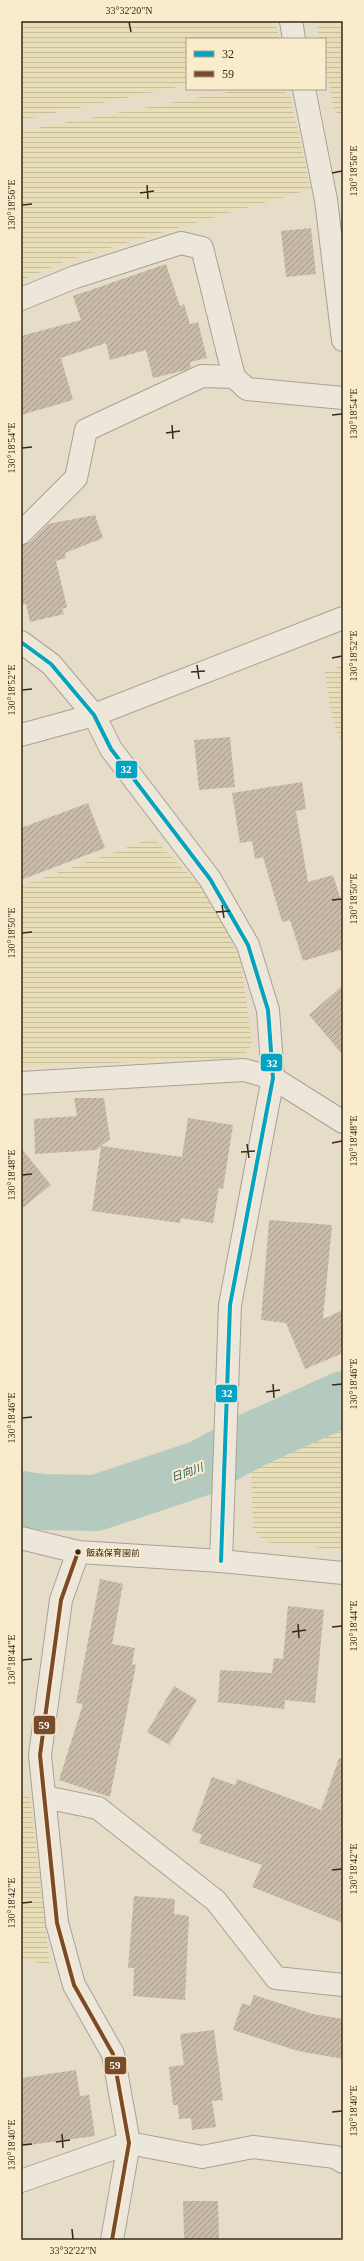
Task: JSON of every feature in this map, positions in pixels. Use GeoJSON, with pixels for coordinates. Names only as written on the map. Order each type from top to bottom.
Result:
{"type":"FeatureCollection","features":[{"type":"Feature","properties":{"kind":"street"},"geometry":{"type":"LineString","coordinates":[[291,21],[294,38]]}},
{"type":"Feature","properties":{"kind":"street"},"geometry":{"type":"LineString","coordinates":[[304,90],[326,200],[343,340]]}},
{"type":"Feature","properties":{"kind":"street"},"geometry":{"type":"LineString","coordinates":[[21,299],[75,278],[181,243],[202,248],[234,377],[247,389],[343,398]]}},
{"type":"Feature","properties":{"kind":"street"},"geometry":{"type":"LineString","coordinates":[[21,533],[76,478],[86,430],[202,376],[234,377]]}},
{"type":"Feature","properties":{"kind":"street"},"geometry":{"type":"LineString","coordinates":[[21,735],[94,715],[343,618]]}},
{"type":"Feature","properties":{"kind":"street"},"geometry":{"type":"LineString","coordinates":[[21,642],[51,664],[94,715],[111,749],[210,879],[248,945],[268,1010],[273,1078],[230,1305],[221,1561]]}},
{"type":"Feature","properties":{"kind":"street"},"geometry":{"type":"LineString","coordinates":[[21,1083],[244,1070],[273,1078],[343,1122]]}},
{"type":"Feature","properties":{"kind":"street"},"geometry":{"type":"LineString","coordinates":[[21,1538],[78,1552],[221,1561],[343,1573]]}},
{"type":"Feature","properties":{"kind":"street"},"geometry":{"type":"LineString","coordinates":[[78,1552],[61,1600],[40,1755],[46,1797],[57,1923],[74,1985],[113,2054],[129,2143],[112,2240]]}},
{"type":"Feature","properties":{"kind":"street"},"geometry":{"type":"LineString","coordinates":[[46,1797],[98,1808],[216,1901],[276,1978],[343,1985]]}},
{"type":"Feature","properties":{"kind":"street"},"geometry":{"type":"LineString","coordinates":[[21,2181],[129,2143],[202,2157],[253,2147],[335,2157],[343,2162]]}},
{"type":"Feature","properties":{"kind":"shaded area"},"geometry":{"type":"Polygon","coordinates":[[[21,21],[276,21],[279,38],[186,38],[186,85],[21,120],[21,21]]]}},
{"type":"Feature","properties":{"kind":"shaded area"},"geometry":{"type":"Polygon","coordinates":[[[316,21],[343,21],[343,119],[334,110],[326,70],[326,38],[320,38],[316,21]]]}},
{"type":"Feature","properties":{"kind":"shaded area"},"geometry":{"type":"Polygon","coordinates":[[[239,90],[282,90],[290,96],[311,189],[65,261],[21,281],[21,131],[239,90]]]}},
{"type":"Feature","properties":{"kind":"shaded area"},"geometry":{"type":"Polygon","coordinates":[[[343,665],[343,748],[332,718],[325,672],[343,665]]]}},
{"type":"Feature","properties":{"kind":"shaded area"},"geometry":{"type":"Polygon","coordinates":[[[153,838],[205,891],[225,926],[241,962],[252,1043],[244,1057],[21,1067],[21,886],[153,838]]]}},
{"type":"Feature","properties":{"kind":"shaded area"},"geometry":{"type":"Polygon","coordinates":[[[343,1427],[343,1550],[264,1542],[253,1528],[251,1468],[265,1458],[343,1427]]]}},
{"type":"Feature","properties":{"kind":"shaded area"},"geometry":{"type":"Polygon","coordinates":[[[21,1793],[30,1796],[50,1966],[21,1958],[21,1793]]]}},
{"type":"Feature","properties":{"kind":"building"},"geometry":{"type":"Polygon","coordinates":[[[311,228],[316,274],[286,277],[281,231],[311,228]]]}},
{"type":"Feature","properties":{"kind":"building"},"geometry":{"type":"Polygon","coordinates":[[[166,264],[180,306],[184,304],[190,324],[198,322],[207,358],[190,362],[191,367],[186,370],[153,378],[146,350],[110,360],[106,343],[61,358],[73,400],[21,415],[21,336],[81,320],[73,296],[166,264]]]}},
{"type":"Feature","properties":{"kind":"building"},"geometry":{"type":"Polygon","coordinates":[[[95,515],[103,538],[65,553],[66,558],[56,561],[67,607],[62,609],[64,614],[30,622],[26,604],[21,605],[21,545],[30,542],[48,524],[95,515]]]}},
{"type":"Feature","properties":{"kind":"building"},"geometry":{"type":"Polygon","coordinates":[[[230,737],[235,787],[199,790],[194,740],[230,737]]]}},
{"type":"Feature","properties":{"kind":"building"},"geometry":{"type":"Polygon","coordinates":[[[302,782],[306,809],[296,811],[308,882],[333,875],[343,907],[343,949],[303,961],[290,920],[282,922],[263,857],[255,859],[252,841],[240,843],[232,793],[302,782]]]}},
{"type":"Feature","properties":{"kind":"building"},"geometry":{"type":"Polygon","coordinates":[[[88,803],[105,848],[21,880],[21,828],[88,803]]]}},
{"type":"Feature","properties":{"kind":"building"},"geometry":{"type":"Polygon","coordinates":[[[343,985],[343,1055],[309,1015],[343,985]]]}},
{"type":"Feature","properties":{"kind":"building"},"geometry":{"type":"Polygon","coordinates":[[[74,1098],[104,1098],[110,1139],[96,1150],[35,1154],[34,1119],[77,1116],[74,1098]]]}},
{"type":"Feature","properties":{"kind":"building"},"geometry":{"type":"Polygon","coordinates":[[[188,1118],[233,1125],[223,1189],[219,1188],[213,1223],[181,1218],[180,1223],[92,1211],[101,1146],[182,1157],[188,1118]]]}},
{"type":"Feature","properties":{"kind":"building"},"geometry":{"type":"Polygon","coordinates":[[[21,1148],[51,1185],[21,1209],[21,1148]]]}},
{"type":"Feature","properties":{"kind":"building"},"geometry":{"type":"Polygon","coordinates":[[[269,1220],[332,1225],[323,1319],[343,1310],[343,1353],[305,1369],[286,1323],[261,1320],[269,1220]]]}},
{"type":"Feature","properties":{"kind":"building"},"geometry":{"type":"Polygon","coordinates":[[[100,1579],[123,1584],[112,1644],[135,1648],[132,1664],[136,1665],[110,1797],[59,1780],[83,1704],[76,1703],[100,1579]]]}},
{"type":"Feature","properties":{"kind":"building"},"geometry":{"type":"Polygon","coordinates":[[[288,1606],[324,1610],[315,1703],[285,1700],[284,1709],[218,1702],[220,1670],[272,1673],[274,1658],[283,1659],[288,1606]]]}},
{"type":"Feature","properties":{"kind":"building"},"geometry":{"type":"Polygon","coordinates":[[[174,1686],[197,1700],[169,1745],[147,1732],[174,1686]]]}},
{"type":"Feature","properties":{"kind":"building"},"geometry":{"type":"Polygon","coordinates":[[[339,1758],[343,1759],[343,1923],[252,1887],[262,1865],[199,1843],[202,1835],[192,1831],[212,1777],[235,1785],[237,1779],[321,1810],[339,1758]]]}},
{"type":"Feature","properties":{"kind":"building"},"geometry":{"type":"Polygon","coordinates":[[[134,1896],[175,1899],[174,1914],[189,1916],[185,2000],[133,1996],[134,1968],[128,1968],[134,1896]]]}},
{"type":"Feature","properties":{"kind":"building"},"geometry":{"type":"Polygon","coordinates":[[[254,1995],[313,2014],[343,2019],[343,2059],[298,2051],[233,2030],[242,2003],[250,2006],[254,1995]]]}},
{"type":"Feature","properties":{"kind":"building"},"geometry":{"type":"Polygon","coordinates":[[[214,2030],[223,2100],[212,2101],[216,2127],[192,2130],[191,2118],[179,2119],[178,2105],[173,2105],[169,2067],[184,2065],[180,2034],[214,2030]]]}},
{"type":"Feature","properties":{"kind":"building"},"geometry":{"type":"Polygon","coordinates":[[[76,2070],[80,2096],[89,2095],[95,2136],[21,2146],[21,2078],[76,2070]]]}},
{"type":"Feature","properties":{"kind":"building"},"geometry":{"type":"Polygon","coordinates":[[[183,2201],[218,2201],[219,2240],[184,2240],[183,2201]]]}},
{"type":"Feature","properties":{"kind":"waterway","name":"日向川"},"geometry":{"type":"LineString","coordinates":[[21,1499],[41,1502],[96,1503],[201,1468],[252,1440],[343,1399]]}},
{"type":"Feature","properties":{"kind":"transit line","name":"32"},"geometry":{"type":"LineString","coordinates":[[21,642],[51,664],[94,715],[111,749],[210,879],[248,945],[268,1010],[273,1078],[230,1305],[221,1561]]}},
{"type":"Feature","properties":{"kind":"transit line","name":"59"},"geometry":{"type":"LineString","coordinates":[[78,1552],[61,1600],[40,1755],[57,1923],[74,1985],[113,2054],[129,2143],[112,2240]]}},
{"type":"Feature","properties":{"kind":"place","name":"飯森保育園前"},"geometry":{"type":"Point","coordinates":[78,1552]}}]}
